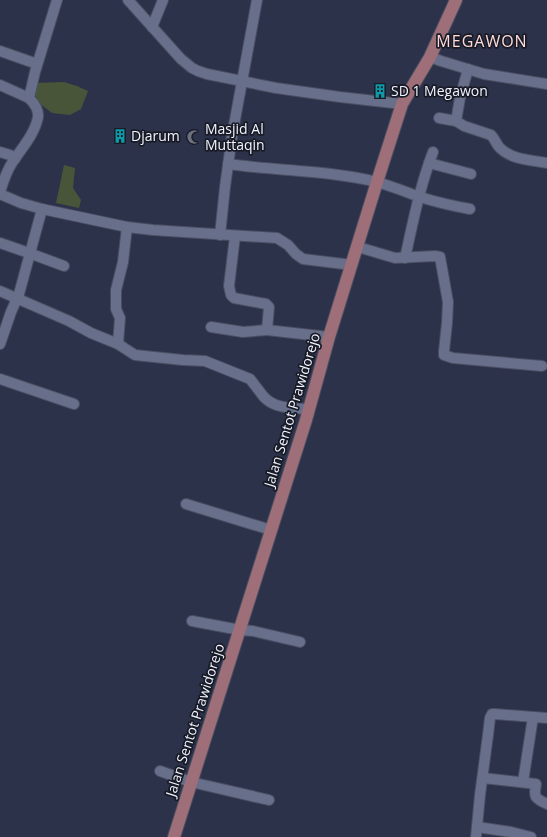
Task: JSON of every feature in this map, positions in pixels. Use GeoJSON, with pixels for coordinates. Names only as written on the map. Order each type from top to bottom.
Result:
{"type":"FeatureCollection","features":[{"type":"Feature","properties":{"kind":"main road","name":"Jalan Sentot Prawidorejo"},"geometry":{"type":"LineString","coordinates":[[174,837],[309,409],[329,337],[402,104],[430,57],[456,0]]}},
{"type":"Feature","properties":{"kind":"street"},"geometry":{"type":"LineString","coordinates":[[29,98],[37,64],[57,0]]}},
{"type":"Feature","properties":{"kind":"street"},"geometry":{"type":"LineString","coordinates":[[128,0],[181,58],[192,68],[198,71],[276,88],[402,104]]}},
{"type":"Feature","properties":{"kind":"street"},"geometry":{"type":"LineString","coordinates":[[152,27],[163,0]]}},
{"type":"Feature","properties":{"kind":"street"},"geometry":{"type":"LineString","coordinates":[[220,235],[232,136],[257,0]]}},
{"type":"Feature","properties":{"kind":"street"},"geometry":{"type":"LineString","coordinates":[[0,51],[37,64]]}},
{"type":"Feature","properties":{"kind":"street"},"geometry":{"type":"LineString","coordinates":[[430,57],[484,74],[547,84]]}},
{"type":"Feature","properties":{"kind":"street"},"geometry":{"type":"LineString","coordinates":[[456,121],[460,98],[468,69]]}},
{"type":"Feature","properties":{"kind":"street"},"geometry":{"type":"LineString","coordinates":[[0,85],[29,98],[36,106],[38,116],[34,129],[6,176],[1,196],[42,209],[127,227],[276,238],[288,245],[303,259],[352,265]]}},
{"type":"Feature","properties":{"kind":"street"},"geometry":{"type":"LineString","coordinates":[[439,118],[456,121],[464,126],[491,135],[500,148],[510,155],[547,163]]}},
{"type":"Feature","properties":{"kind":"street"},"geometry":{"type":"LineString","coordinates":[[0,152],[10,155],[15,159]]}},
{"type":"Feature","properties":{"kind":"street"},"geometry":{"type":"LineString","coordinates":[[405,258],[418,196],[433,152]]}},
{"type":"Feature","properties":{"kind":"street"},"geometry":{"type":"LineString","coordinates":[[429,163],[471,174]]}},
{"type":"Feature","properties":{"kind":"street"},"geometry":{"type":"LineString","coordinates":[[228,164],[321,172],[377,182],[441,203],[470,209]]}},
{"type":"Feature","properties":{"kind":"street"},"geometry":{"type":"LineString","coordinates":[[0,344],[17,298],[42,209]]}},
{"type":"Feature","properties":{"kind":"street"},"geometry":{"type":"LineString","coordinates":[[118,344],[120,318],[116,309],[116,290],[123,262],[127,227]]}},
{"type":"Feature","properties":{"kind":"street"},"geometry":{"type":"LineString","coordinates":[[235,236],[229,286],[231,295],[234,298],[267,304],[269,307],[267,330]]}},
{"type":"Feature","properties":{"kind":"street"},"geometry":{"type":"LineString","coordinates":[[0,243],[64,266]]}},
{"type":"Feature","properties":{"kind":"street"},"geometry":{"type":"LineString","coordinates":[[358,247],[395,258],[440,257],[448,302],[444,355],[453,358],[542,366]]}},
{"type":"Feature","properties":{"kind":"street"},"geometry":{"type":"LineString","coordinates":[[0,291],[69,321],[91,333],[118,344],[135,354],[205,361],[250,379],[263,396],[270,402],[281,406],[309,409]]}},
{"type":"Feature","properties":{"kind":"street"},"geometry":{"type":"LineString","coordinates":[[210,327],[243,332],[267,330],[329,337]]}},
{"type":"Feature","properties":{"kind":"street"},"geometry":{"type":"LineString","coordinates":[[0,379],[74,404]]}},
{"type":"Feature","properties":{"kind":"street"},"geometry":{"type":"LineString","coordinates":[[186,504],[271,530]]}},
{"type":"Feature","properties":{"kind":"street"},"geometry":{"type":"LineString","coordinates":[[192,621],[253,631],[300,642]]}},
{"type":"Feature","properties":{"kind":"street"},"geometry":{"type":"LineString","coordinates":[[531,837],[510,832],[477,832],[490,718],[492,714],[495,714],[547,718]]}},
{"type":"Feature","properties":{"kind":"street"},"geometry":{"type":"LineString","coordinates":[[523,782],[533,717]]}},
{"type":"Feature","properties":{"kind":"street"},"geometry":{"type":"LineString","coordinates":[[160,771],[191,782],[270,800]]}},
{"type":"Feature","properties":{"kind":"street"},"geometry":{"type":"LineString","coordinates":[[483,778],[536,784],[535,797],[537,800],[547,804]]}},
{"type":"Feature","properties":{"kind":"green space"},"geometry":{"type":"Polygon","coordinates":[[[64,82],[88,91],[81,109],[70,115],[52,113],[39,103],[33,91],[33,83],[64,82]]]}},
{"type":"Feature","properties":{"kind":"green space"},"geometry":{"type":"Polygon","coordinates":[[[64,165],[75,168],[73,188],[81,200],[79,208],[56,203],[64,165]]]}},
{"type":"Feature","properties":{"kind":"place","name":"SD 1 Megawon"},"geometry":{"type":"Point","coordinates":[380,91]}},
{"type":"Feature","properties":{"kind":"place","name":"Djarum"},"geometry":{"type":"Point","coordinates":[120,136]}},
{"type":"Feature","properties":{"kind":"place","name":"Masjid Al Muttaqin"},"geometry":{"type":"Point","coordinates":[194,137]}},
{"type":"Feature","properties":{"kind":"district","name":"MEGAWON"},"geometry":{"type":"Point","coordinates":[482,41]}}]}
